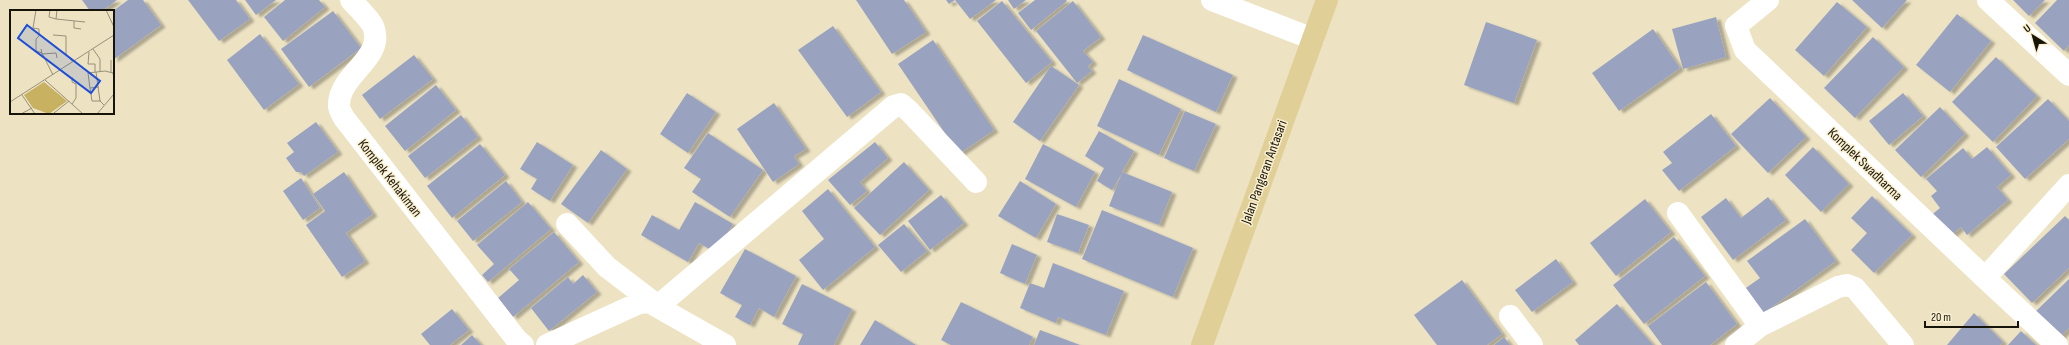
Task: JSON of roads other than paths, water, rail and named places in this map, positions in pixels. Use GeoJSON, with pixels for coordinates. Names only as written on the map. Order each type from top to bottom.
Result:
{"type":"FeatureCollection","features":[{"type":"Feature","properties":{"kind":"main road","name":"Jalan Pangeran Antasari"},"geometry":{"type":"LineString","coordinates":[[1202,345],[1327,0]]}},
{"type":"Feature","properties":{"kind":"street","name":"Komplek Kehakiman"},"geometry":{"type":"LineString","coordinates":[[351,0],[371,23],[376,39],[374,49],[342,90],[338,105],[344,118],[517,340],[523,345]]}},
{"type":"Feature","properties":{"kind":"street"},"geometry":{"type":"LineString","coordinates":[[1212,0],[1312,39]]}},
{"type":"Feature","properties":{"kind":"street","name":"Komplek Swadharma"},"geometry":{"type":"LineString","coordinates":[[1768,0],[1736,26],[1745,50],[2057,345]]}},
{"type":"Feature","properties":{"kind":"street"},"geometry":{"type":"LineString","coordinates":[[1988,0],[2069,75]]}},
{"type":"Feature","properties":{"kind":"street"},"geometry":{"type":"LineString","coordinates":[[658,306],[894,106],[901,104],[910,112],[976,182]]}},
{"type":"Feature","properties":{"kind":"street"},"geometry":{"type":"LineString","coordinates":[[1985,278],[2069,185]]}},
{"type":"Feature","properties":{"kind":"street"},"geometry":{"type":"LineString","coordinates":[[1678,213],[1760,326]]}},
{"type":"Feature","properties":{"kind":"street"},"geometry":{"type":"LineString","coordinates":[[567,224],[607,267],[658,306]]}},
{"type":"Feature","properties":{"kind":"street"},"geometry":{"type":"LineString","coordinates":[[1736,345],[1760,326],[1838,287],[1847,285],[1855,288],[1903,345]]}},
{"type":"Feature","properties":{"kind":"street"},"geometry":{"type":"LineString","coordinates":[[547,345],[639,303],[649,302],[725,345]]}},
{"type":"Feature","properties":{"kind":"street"},"geometry":{"type":"LineString","coordinates":[[1510,316],[1532,345]]}}]}
